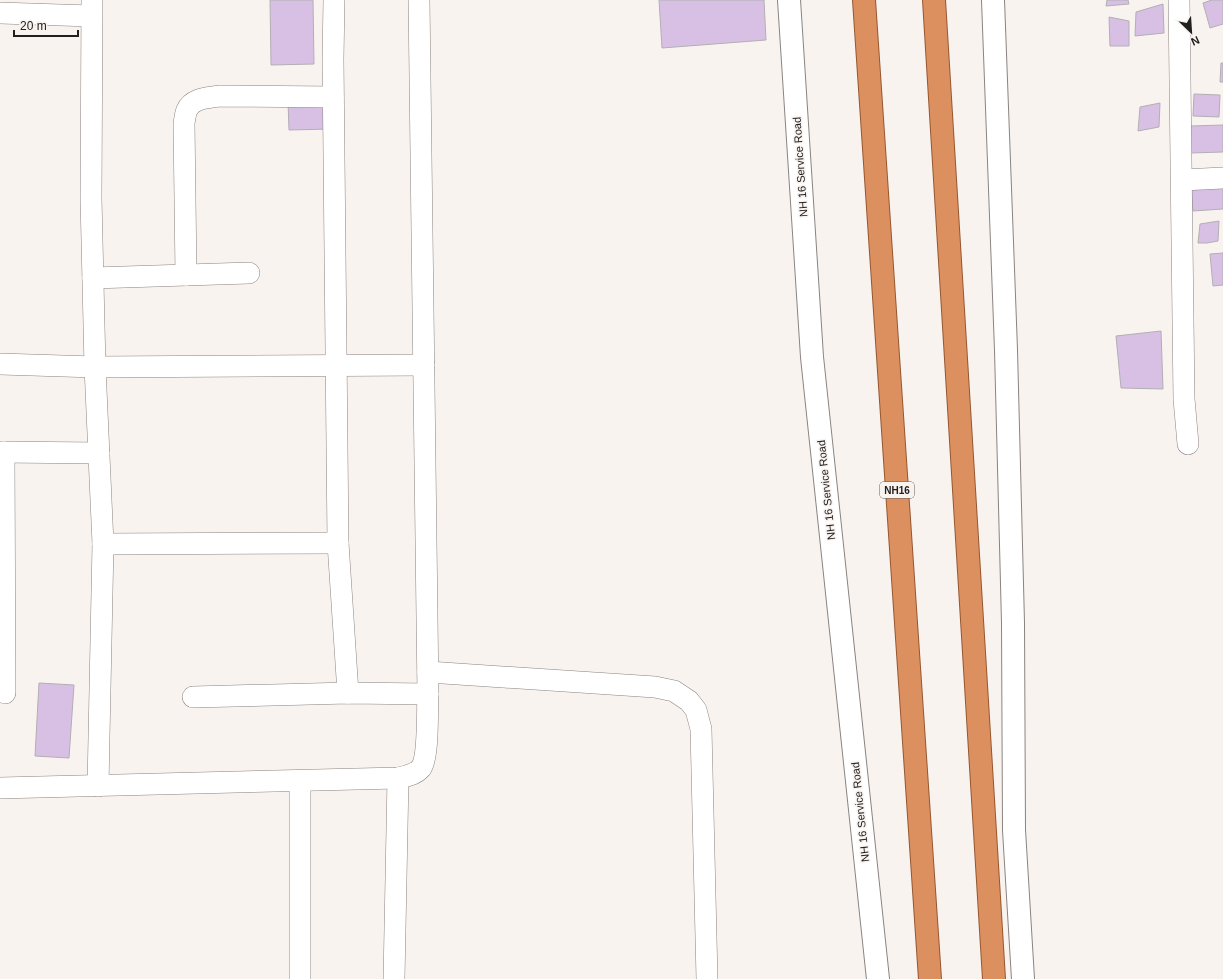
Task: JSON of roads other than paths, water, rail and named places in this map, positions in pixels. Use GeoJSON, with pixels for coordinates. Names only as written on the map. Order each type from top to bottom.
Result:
{"type":"FeatureCollection","features":[{"type":"Feature","properties":{"kind":"highway","name":"NH16"},"geometry":{"type":"LineString","coordinates":[[864,0],[930,979]]}},
{"type":"Feature","properties":{"kind":"highway"},"geometry":{"type":"LineString","coordinates":[[934,0],[994,979]]}},
{"type":"Feature","properties":{"kind":"street"},"geometry":{"type":"LineString","coordinates":[[334,0],[333,97],[338,543],[348,694]]}},
{"type":"Feature","properties":{"kind":"street"},"geometry":{"type":"LineString","coordinates":[[0,788],[398,778],[412,775],[420,769],[425,758],[428,672],[419,0]]}},
{"type":"Feature","properties":{"kind":"street","name":"NH 16 Service Road"},"geometry":{"type":"LineString","coordinates":[[789,0],[812,357],[878,979]]}},
{"type":"Feature","properties":{"kind":"street"},"geometry":{"type":"LineString","coordinates":[[993,0],[1007,373],[1013,623],[1014,830],[1023,979]]}},
{"type":"Feature","properties":{"kind":"street"},"geometry":{"type":"LineString","coordinates":[[1179,0],[1184,400],[1188,444]]}},
{"type":"Feature","properties":{"kind":"street"},"geometry":{"type":"LineString","coordinates":[[0,14],[91,8],[91,198],[95,367],[103,544],[98,786]]}},
{"type":"Feature","properties":{"kind":"street"},"geometry":{"type":"LineString","coordinates":[[186,275],[184,123],[187,109],[195,101],[219,96],[333,97]]}},
{"type":"Feature","properties":{"kind":"street"},"geometry":{"type":"LineString","coordinates":[[1182,180],[1223,178]]}},
{"type":"Feature","properties":{"kind":"street"},"geometry":{"type":"LineString","coordinates":[[93,278],[249,273]]}},
{"type":"Feature","properties":{"kind":"street"},"geometry":{"type":"LineString","coordinates":[[0,364],[95,367],[424,364]]}},
{"type":"Feature","properties":{"kind":"street"},"geometry":{"type":"LineString","coordinates":[[5,693],[2,452],[99,453]]}},
{"type":"Feature","properties":{"kind":"street"},"geometry":{"type":"LineString","coordinates":[[103,544],[338,543]]}},
{"type":"Feature","properties":{"kind":"street"},"geometry":{"type":"LineString","coordinates":[[428,672],[655,688],[674,691],[689,701],[696,710],[701,729],[707,979]]}},
{"type":"Feature","properties":{"kind":"street"},"geometry":{"type":"LineString","coordinates":[[193,697],[428,694]]}},
{"type":"Feature","properties":{"kind":"street"},"geometry":{"type":"LineString","coordinates":[[394,979],[398,778]]}},
{"type":"Feature","properties":{"kind":"street"},"geometry":{"type":"LineString","coordinates":[[300,781],[300,979]]}}]}
